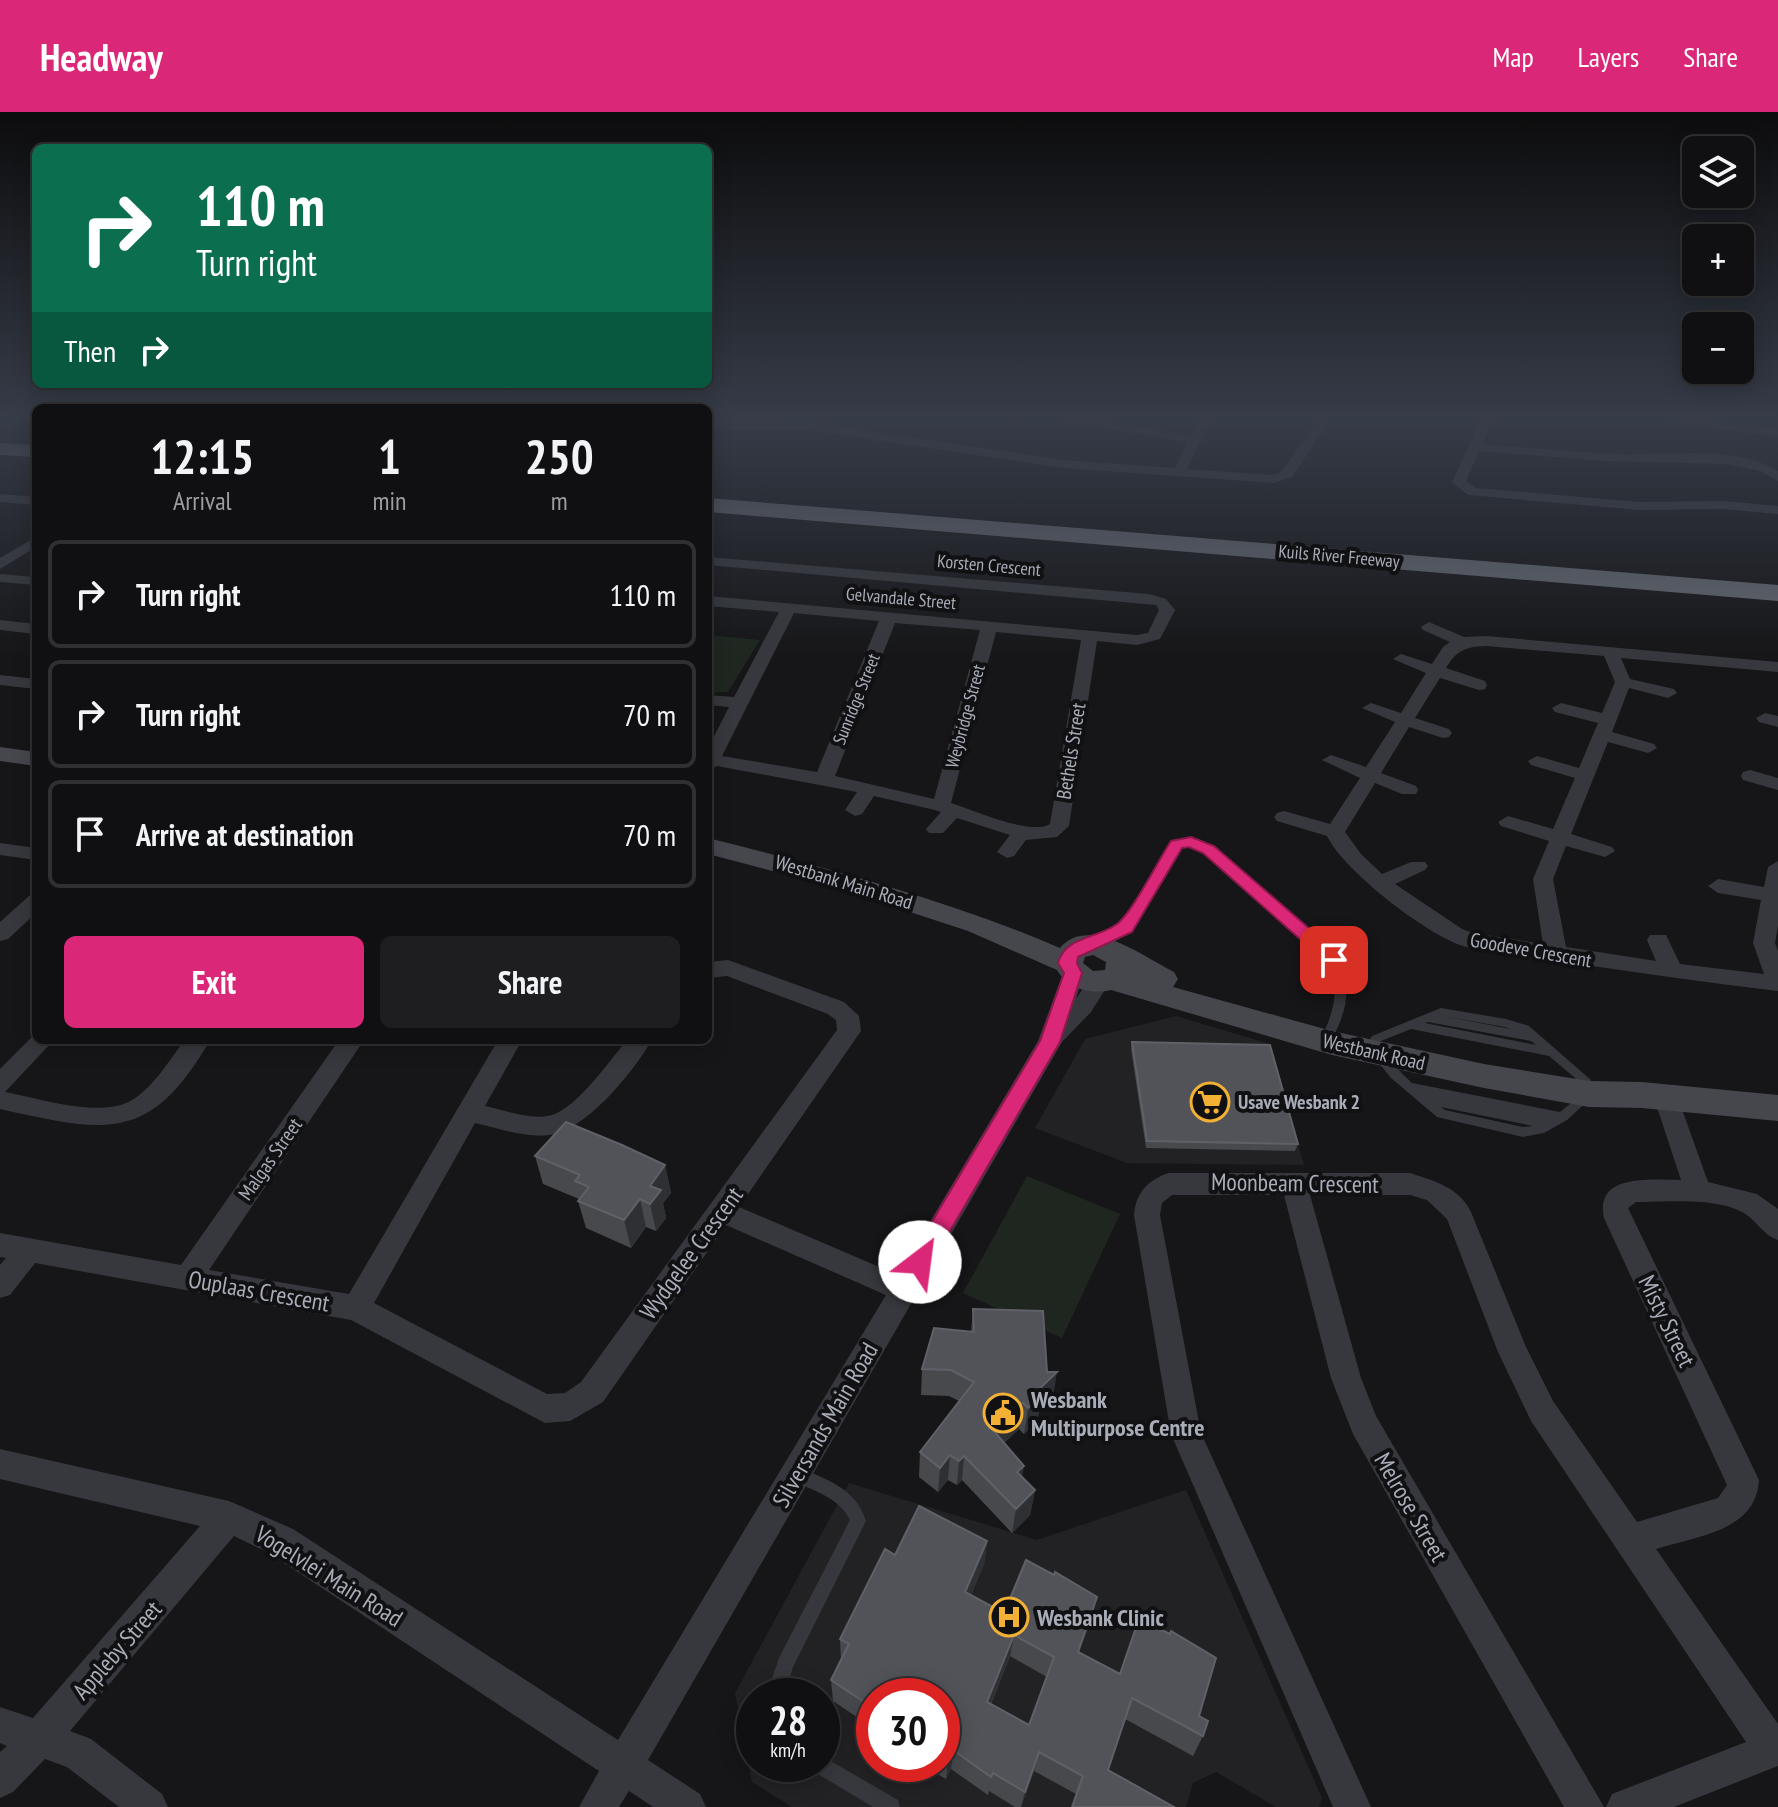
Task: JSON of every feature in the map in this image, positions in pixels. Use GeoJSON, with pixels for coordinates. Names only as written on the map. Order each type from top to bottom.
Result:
{"type":"FeatureCollection","features":[{"type":"Feature","properties":{"kind":"highway","name":"Kuils River Freeway"},"geometry":{"type":"LineString","coordinates":[[814,499],[1778,573]]}},
{"type":"Feature","properties":{"kind":"highway","name":"Kuils River Freeway"},"geometry":{"type":"LineString","coordinates":[[712,505],[1778,593]]}},
{"type":"Feature","properties":{"kind":"street"},"geometry":{"type":"LineString","coordinates":[[0,509],[17,499]]}},
{"type":"Feature","properties":{"kind":"street"},"geometry":{"type":"LineString","coordinates":[[18,499],[32,501]]}},
{"type":"Feature","properties":{"kind":"street"},"geometry":{"type":"LineString","coordinates":[[1557,499],[1639,506],[1724,505],[1778,510]]}},
{"type":"Feature","properties":{"kind":"street"},"geometry":{"type":"LineString","coordinates":[[0,565],[32,544]]}},
{"type":"Feature","properties":{"kind":"street","name":"Korsten Crescent"},"geometry":{"type":"LineString","coordinates":[[712,561],[1149,599],[1166,607],[1151,638],[1137,640],[1090,636]]}},
{"type":"Feature","properties":{"kind":"street"},"geometry":{"type":"LineString","coordinates":[[0,578],[32,581]]}},
{"type":"Feature","properties":{"kind":"street","name":"Gelvandale Street"},"geometry":{"type":"LineString","coordinates":[[712,601],[1090,636]]}},
{"type":"Feature","properties":{"kind":"street"},"geometry":{"type":"LineString","coordinates":[[712,756],[789,608]]}},
{"type":"Feature","properties":{"kind":"street","name":"Sunridge Street"},"geometry":{"type":"LineString","coordinates":[[824,779],[889,617]]}},
{"type":"Feature","properties":{"kind":"street"},"geometry":{"type":"LineString","coordinates":[[0,625],[32,629]]}},
{"type":"Feature","properties":{"kind":"street","name":"Weybridge Street"},"geometry":{"type":"LineString","coordinates":[[948,808],[989,627]]}},
{"type":"Feature","properties":{"kind":"street"},"geometry":{"type":"LineString","coordinates":[[1429,627],[1462,642]]}},
{"type":"Feature","properties":{"kind":"street"},"geometry":{"type":"LineString","coordinates":[[1284,817],[1335,832],[1449,650],[1462,642],[1519,635],[1610,652],[1778,667]]}},
{"type":"Feature","properties":{"kind":"street"},"geometry":{"type":"LineString","coordinates":[[1624,635],[1633,654]]}},
{"type":"Feature","properties":{"kind":"street","name":"Bethels Street"},"geometry":{"type":"LineString","coordinates":[[712,761],[824,779],[948,808],[1022,832],[1043,835],[1059,826],[1090,636]]}},
{"type":"Feature","properties":{"kind":"street"},"geometry":{"type":"LineString","coordinates":[[1733,644],[1745,664]]}},
{"type":"Feature","properties":{"kind":"street"},"geometry":{"type":"LineString","coordinates":[[1556,955],[1543,879],[1623,682],[1610,652]]}},
{"type":"Feature","properties":{"kind":"street"},"geometry":{"type":"LineString","coordinates":[[1401,659],[1479,685]]}},
{"type":"Feature","properties":{"kind":"street"},"geometry":{"type":"LineString","coordinates":[[0,680],[32,684]]}},
{"type":"Feature","properties":{"kind":"street"},"geometry":{"type":"LineString","coordinates":[[1623,682],[1668,693]]}},
{"type":"Feature","properties":{"kind":"street"},"geometry":{"type":"LineString","coordinates":[[712,700],[741,703]]}},
{"type":"Feature","properties":{"kind":"street"},"geometry":{"type":"LineString","coordinates":[[1371,708],[1443,733]]}},
{"type":"Feature","properties":{"kind":"street"},"geometry":{"type":"LineString","coordinates":[[1561,708],[1648,748]]}},
{"type":"Feature","properties":{"kind":"street"},"geometry":{"type":"LineString","coordinates":[[0,754],[32,758]]}},
{"type":"Feature","properties":{"kind":"street"},"geometry":{"type":"LineString","coordinates":[[1331,760],[1409,790]]}},
{"type":"Feature","properties":{"kind":"street"},"geometry":{"type":"LineString","coordinates":[[1537,761],[1584,775]]}},
{"type":"Feature","properties":{"kind":"street"},"geometry":{"type":"LineString","coordinates":[[1750,776],[1778,784]]}},
{"type":"Feature","properties":{"kind":"street"},"geometry":{"type":"LineString","coordinates":[[855,810],[868,790]]}},
{"type":"Feature","properties":{"kind":"street"},"geometry":{"type":"LineString","coordinates":[[936,829],[948,808]]}},
{"type":"Feature","properties":{"kind":"street"},"geometry":{"type":"LineString","coordinates":[[1508,822],[1605,851]]}},
{"type":"Feature","properties":{"kind":"street"},"geometry":{"type":"LineString","coordinates":[[1007,852],[1022,832]]}},
{"type":"Feature","properties":{"kind":"street","name":"Goodeve Crescent"},"geometry":{"type":"LineString","coordinates":[[1335,832],[1339,845],[1381,882],[1454,935],[1468,940],[1672,971],[1778,981]]}},
{"type":"Feature","properties":{"kind":"street","name":"Westbank Main Road"},"geometry":{"type":"LineString","coordinates":[[712,847],[846,881],[1092,964]]}},
{"type":"Feature","properties":{"kind":"street"},"geometry":{"type":"LineString","coordinates":[[0,849],[32,853]]}},
{"type":"Feature","properties":{"kind":"street"},"geometry":{"type":"LineString","coordinates":[[1381,882],[1418,866]]}},
{"type":"Feature","properties":{"kind":"street"},"geometry":{"type":"LineString","coordinates":[[1778,867],[1764,943],[1778,981]]}},
{"type":"Feature","properties":{"kind":"street"},"geometry":{"type":"LineString","coordinates":[[1718,886],[1775,896]]}},
{"type":"Feature","properties":{"kind":"street"},"geometry":{"type":"LineString","coordinates":[[0,934],[32,905]]}},
{"type":"Feature","properties":{"kind":"street"},"geometry":{"type":"LineString","coordinates":[[1658,940],[1672,971]]}},
{"type":"Feature","properties":{"kind":"street","name":"Westbank Road"},"geometry":{"type":"LineString","coordinates":[[1092,964],[1158,977],[1223,1000],[1331,1030],[1376,1047]]}},
{"type":"Feature","properties":{"kind":"street","name":"Westbank Road"},"geometry":{"type":"LineString","coordinates":[[1092,964],[1376,1047],[1587,1087],[1654,1097],[1778,1108]]}},
{"type":"Feature","properties":{"kind":"street","name":"Silversands Main Road"},"geometry":{"type":"LineString","coordinates":[[598,1807],[1050,1042],[1083,1006],[1092,964]]}},
{"type":"Feature","properties":{"kind":"street","name":"Wydgelee Crescent"},"geometry":{"type":"LineString","coordinates":[[356,1308],[545,1409],[570,1407],[592,1392],[847,1036],[850,1026],[847,1016],[836,1008],[728,968],[712,970]]}},
{"type":"Feature","properties":{"kind":"street"},"geometry":{"type":"LineString","coordinates":[[0,1084],[38,1044]]}},
{"type":"Feature","properties":{"kind":"street"},"geometry":{"type":"LineString","coordinates":[[0,1100],[104,1118],[124,1115],[144,1105],[195,1044]]}},
{"type":"Feature","properties":{"kind":"street","name":"Malgas Street"},"geometry":{"type":"LineString","coordinates":[[187,1279],[349,1044]]}},
{"type":"Feature","properties":{"kind":"street","name":"Ouplaas Crescent"},"geometry":{"type":"LineString","coordinates":[[0,1245],[356,1308],[508,1044]]}},
{"type":"Feature","properties":{"kind":"street"},"geometry":{"type":"LineString","coordinates":[[469,1112],[545,1125],[560,1123],[576,1112],[636,1044]]}},
{"type":"Feature","properties":{"kind":"street"},"geometry":{"type":"LineString","coordinates":[[1654,1097],[1698,1191],[1748,1202],[1770,1218],[1778,1229]]}},
{"type":"Feature","properties":{"kind":"street","name":"Melrose Street"},"geometry":{"type":"LineString","coordinates":[[1294,1183],[1346,1378],[1364,1424],[1585,1807]]}},
{"type":"Feature","properties":{"kind":"street","name":"Moonbeam Crescent"},"geometry":{"type":"LineString","coordinates":[[1352,1807],[1186,1434],[1147,1215],[1154,1192],[1169,1184],[1410,1184],[1436,1192],[1448,1201],[1464,1223],[1527,1386],[1776,1749]]}},
{"type":"Feature","properties":{"kind":"street","name":"Misty Street"},"geometry":{"type":"LineString","coordinates":[[1630,1540],[1727,1511],[1743,1492],[1738,1464],[1614,1210],[1617,1200],[1631,1191],[1698,1191]]}},
{"type":"Feature","properties":{"kind":"street"},"geometry":{"type":"LineString","coordinates":[[721,1211],[904,1290]]}},
{"type":"Feature","properties":{"kind":"street"},"geometry":{"type":"LineString","coordinates":[[0,1286],[29,1250]]}},
{"type":"Feature","properties":{"kind":"street","name":"Vogelvlei Main Road"},"geometry":{"type":"LineString","coordinates":[[0,1464],[229,1517],[281,1541],[687,1807]]}},
{"type":"Feature","properties":{"kind":"street","name":"Appleby Street"},"geometry":{"type":"LineString","coordinates":[[0,1779],[144,1621],[229,1517]]}},
{"type":"Feature","properties":{"kind":"street"},"geometry":{"type":"LineString","coordinates":[[0,1725],[78,1752],[149,1807]]}},
{"type":"Feature","properties":{"kind":"street"},"geometry":{"type":"LineString","coordinates":[[1625,1807],[1776,1749]]}},
{"type":"Feature","properties":{"kind":"lane"},"geometry":{"type":"LineString","coordinates":[[1092,964],[1125,928],[1177,844],[1200,845],[1334,960],[1344,1001],[1331,1030]]}},
{"type":"Feature","properties":{"kind":"lane"},"geometry":{"type":"LineString","coordinates":[[1443,1012],[1491,1020],[1520,1026],[1553,1052],[1587,1087],[1563,1117],[1547,1124],[1423,1099],[1407,1086],[1376,1047],[1410,1025],[1443,1012]]}},
{"type":"Feature","properties":{"kind":"lane"},"geometry":{"type":"LineString","coordinates":[[1410,1025],[1553,1052]]}},
{"type":"Feature","properties":{"kind":"lane"},"geometry":{"type":"LineString","coordinates":[[1407,1086],[1563,1117]]}},
{"type":"Feature","properties":{"kind":"lane"},"geometry":{"type":"LineString","coordinates":[[781,1678],[858,1521],[857,1513],[847,1501],[796,1474]]}},
{"type":"Feature","properties":{"kind":"lane"},"geometry":{"type":"LineString","coordinates":[[840,1776],[891,1807]]}},
{"type":"Feature","properties":{"kind":"shaded area"},"geometry":{"type":"Polygon","coordinates":[[[712,635],[760,640],[728,692],[712,693],[712,635]]]}},
{"type":"Feature","properties":{"kind":"shaded area"},"geometry":{"type":"Polygon","coordinates":[[[1176,1016],[1270,1044],[1304,1165],[1127,1163],[1035,1128],[1085,1039],[1176,1016]]]}},
{"type":"Feature","properties":{"kind":"shaded area"},"geometry":{"type":"Polygon","coordinates":[[[1027,1176],[1120,1214],[1062,1338],[963,1293],[1027,1176]]]}},
{"type":"Feature","properties":{"kind":"shaded area","name":"Wesbank Clinic"},"geometry":{"type":"Polygon","coordinates":[[[849,1483],[1037,1540],[1186,1490],[1322,1798],[1319,1807],[1276,1807],[1216,1772],[1193,1783],[1186,1807],[792,1807],[752,1782],[840,1782],[840,1678],[743,1678],[849,1483]]]}},
{"type":"Feature","properties":{"kind":"building","name":"Usave Wesbank 2"},"geometry":{"type":"Polygon","coordinates":[[[1132,1042],[1270,1045],[1298,1144],[1147,1141],[1132,1042]]]}},
{"type":"Feature","properties":{"kind":"building"},"geometry":{"type":"Polygon","coordinates":[[[566,1122],[665,1165],[650,1186],[661,1190],[650,1204],[640,1199],[624,1220],[578,1201],[589,1187],[575,1181],[580,1175],[535,1156],[566,1122]]]}},
{"type":"Feature","properties":{"kind":"building"},"geometry":{"type":"Polygon","coordinates":[[[973,1309],[1043,1311],[1047,1372],[1057,1372],[1036,1392],[1041,1397],[1028,1408],[1023,1403],[993,1430],[1024,1466],[1017,1472],[1035,1490],[1016,1509],[964,1456],[959,1461],[950,1455],[940,1468],[920,1452],[974,1382],[951,1370],[922,1369],[934,1328],[974,1332],[973,1309]]]}},
{"type":"Feature","properties":{"kind":"building"},"geometry":{"type":"Polygon","coordinates":[[[919,1506],[987,1541],[965,1592],[1004,1613],[1026,1560],[1054,1575],[1055,1572],[1097,1597],[1078,1652],[1120,1674],[1139,1619],[1170,1634],[1171,1631],[1216,1658],[1199,1716],[1208,1721],[1203,1736],[1132,1698],[1108,1770],[1174,1807],[1072,1807],[1083,1776],[1039,1752],[1025,1792],[993,1773],[991,1777],[960,1755],[960,1678],[856,1678],[856,1697],[840,1686],[840,1678],[832,1678],[849,1644],[840,1639],[885,1549],[895,1555],[919,1506]],[[1014,1635],[987,1702],[1029,1725],[1054,1657],[1014,1635]]]}},
{"type":"Feature","properties":{"kind":"place","name":"Usave Wesbank 2"},"geometry":{"type":"Point","coordinates":[1210,1102]}},
{"type":"Feature","properties":{"kind":"place","name":"Wesbank Multipurpose Centre"},"geometry":{"type":"Point","coordinates":[1003,1413]}},
{"type":"Feature","properties":{"kind":"place","name":"Wesbank Clinic"},"geometry":{"type":"Point","coordinates":[1009,1617]}},
{"type":"Feature","properties":{"kind":"route"},"geometry":{"type":"LineString","coordinates":[[920,1262],[1050,1042],[1073,973],[1068,963],[1070,954],[1078,947],[1091,945],[1125,928],[1177,844],[1191,842],[1208,850],[1334,960]]}}]}
